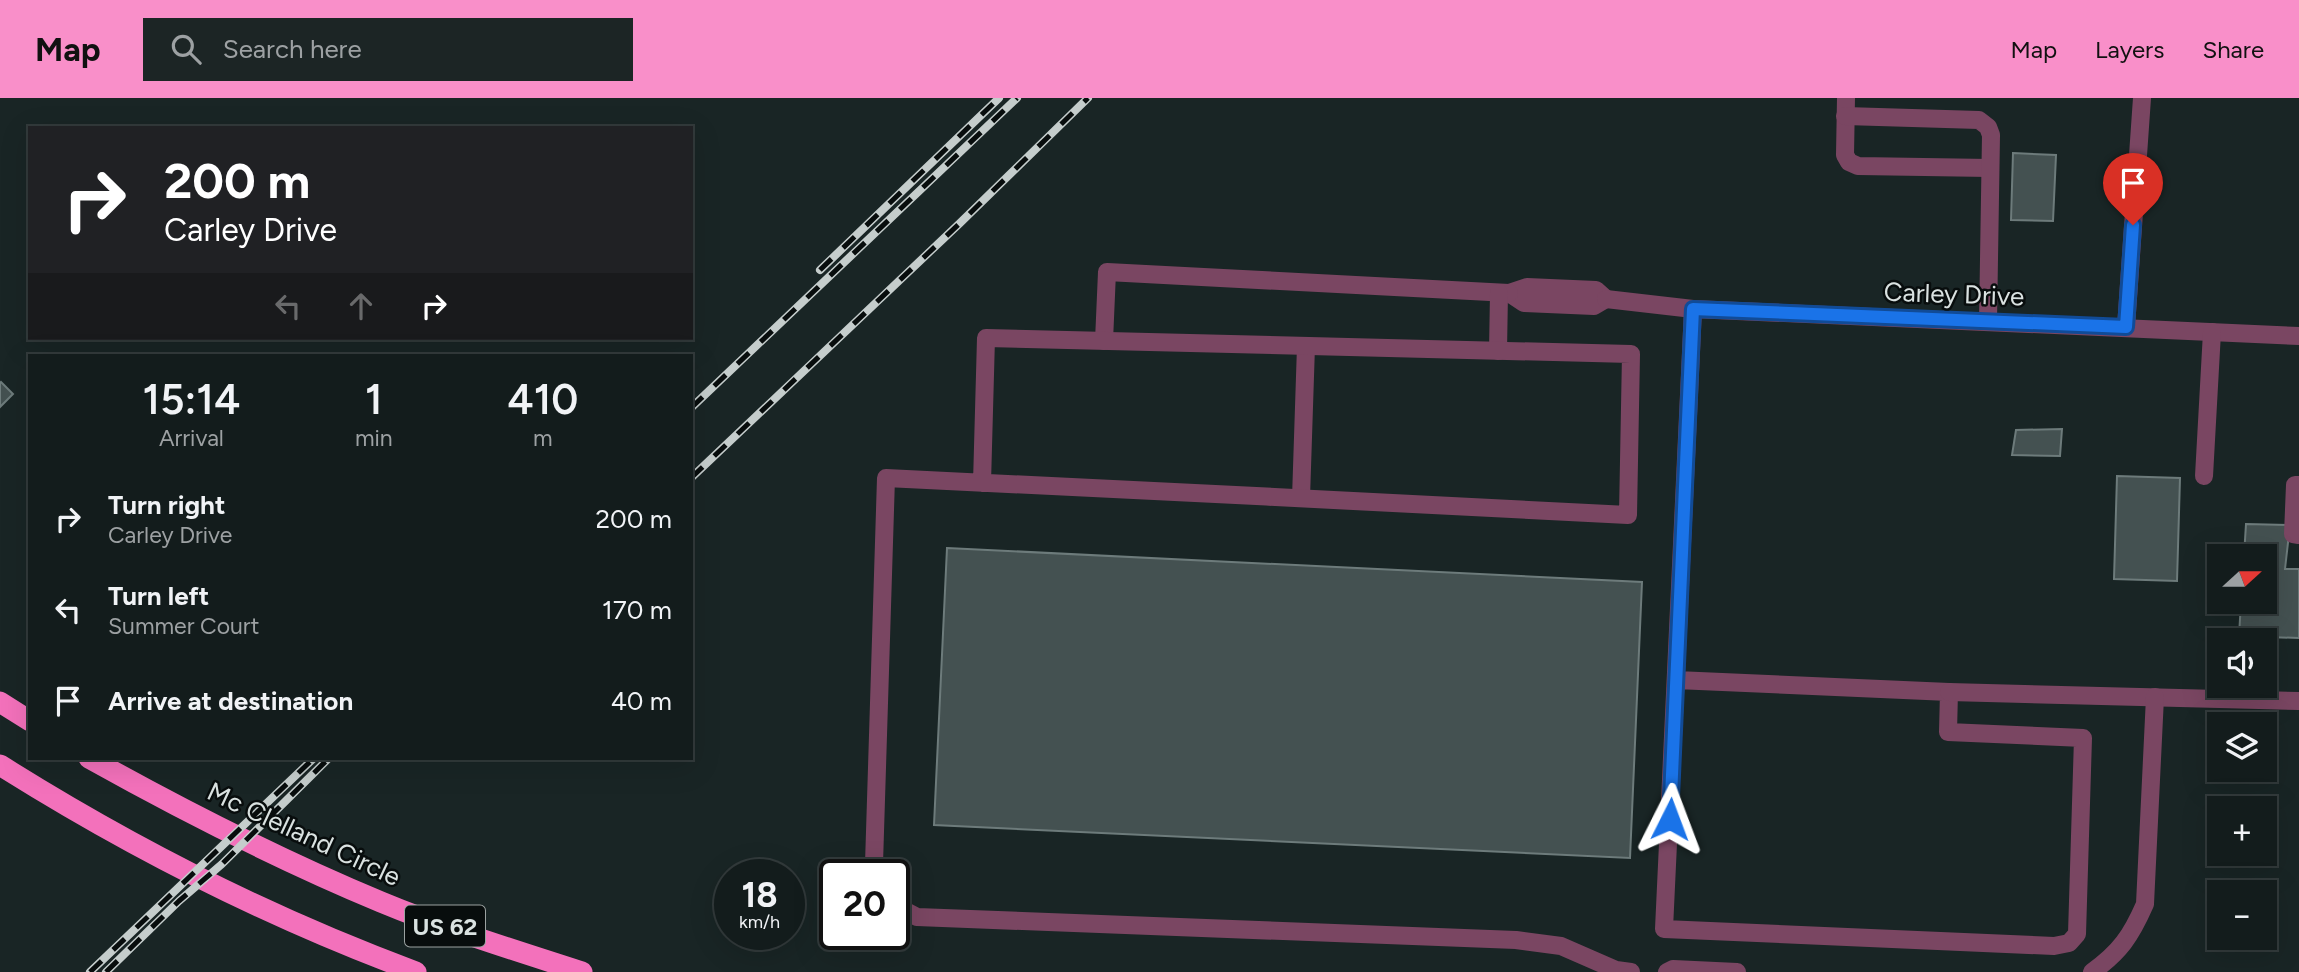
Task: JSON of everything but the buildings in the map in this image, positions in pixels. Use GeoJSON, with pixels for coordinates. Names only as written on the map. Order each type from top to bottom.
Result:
{"type":"FeatureCollection","features":[{"type":"Feature","properties":{"kind":"highway"},"geometry":{"type":"LineString","coordinates":[[0,702],[28,720]]}},
{"type":"Feature","properties":{"kind":"highway","name":"Mc Clelland Circle"},"geometry":{"type":"LineString","coordinates":[[93,760],[235,837],[312,872],[452,929],[582,972]]}},
{"type":"Feature","properties":{"kind":"highway","name":"US 62"},"geometry":{"type":"LineString","coordinates":[[0,765],[120,837],[193,876],[270,912],[416,972]]}},
{"type":"Feature","properties":{"kind":"street"},"geometry":{"type":"LineString","coordinates":[[1846,98],[1844,155],[1849,162],[1858,166],[1990,168]]}},
{"type":"Feature","properties":{"kind":"street"},"geometry":{"type":"LineString","coordinates":[[2126,327],[2142,98]]}},
{"type":"Feature","properties":{"kind":"street"},"geometry":{"type":"LineString","coordinates":[[1845,116],[1979,120],[1988,127],[1991,135],[1988,321]]}},
{"type":"Feature","properties":{"kind":"street","name":"Carley Drive"},"geometry":{"type":"LineString","coordinates":[[1104,341],[1107,272],[1504,293],[1527,287],[1596,290],[1606,299],[1693,309],[2299,336]]}},
{"type":"Feature","properties":{"kind":"street"},"geometry":{"type":"LineString","coordinates":[[1498,351],[1504,293]]}},
{"type":"Feature","properties":{"kind":"street"},"geometry":{"type":"LineString","coordinates":[[1693,309],[1664,929],[2042,945],[2069,943],[2077,934],[2083,738],[1948,732],[1949,692]]}},
{"type":"Feature","properties":{"kind":"street"},"geometry":{"type":"LineString","coordinates":[[2204,476],[2212,332]]}},
{"type":"Feature","properties":{"kind":"street"},"geometry":{"type":"LineString","coordinates":[[874,859],[886,478],[982,483],[1301,498],[1628,515],[1631,354],[986,338],[982,483]]}},
{"type":"Feature","properties":{"kind":"street"},"geometry":{"type":"LineString","coordinates":[[1301,498],[1306,346]]}},
{"type":"Feature","properties":{"kind":"street"},"geometry":{"type":"LineString","coordinates":[[2297,485],[2293,534],[2299,535]]}},
{"type":"Feature","properties":{"kind":"street"},"geometry":{"type":"LineString","coordinates":[[1676,680],[1949,692],[2299,701]]}},
{"type":"Feature","properties":{"kind":"street"},"geometry":{"type":"LineString","coordinates":[[2092,972],[2111,959],[2133,932],[2145,904],[2155,697]]}},
{"type":"Feature","properties":{"kind":"street"},"geometry":{"type":"LineString","coordinates":[[910,913],[917,917],[1516,940],[1561,946],[1616,970],[1631,972]]}},
{"type":"Feature","properties":{"kind":"street"},"geometry":{"type":"LineString","coordinates":[[1667,972],[1673,969],[1737,972]]}},
{"type":"Feature","properties":{"kind":"railway"},"geometry":{"type":"LineString","coordinates":[[820,270],[999,98]]}},
{"type":"Feature","properties":{"kind":"railway"},"geometry":{"type":"LineString","coordinates":[[693,406],[1017,98]]}},
{"type":"Feature","properties":{"kind":"railway"},"geometry":{"type":"LineString","coordinates":[[693,476],[1088,98]]}},
{"type":"Feature","properties":{"kind":"railway"},"geometry":{"type":"LineString","coordinates":[[90,972],[312,760]]}},
{"type":"Feature","properties":{"kind":"railway"},"geometry":{"type":"LineString","coordinates":[[106,972],[179,901],[222,864],[327,760]]}},
{"type":"Feature","properties":{"kind":"route"},"geometry":{"type":"LineString","coordinates":[[1670,819],[1693,309],[2126,327],[2133,225]]}}]}
